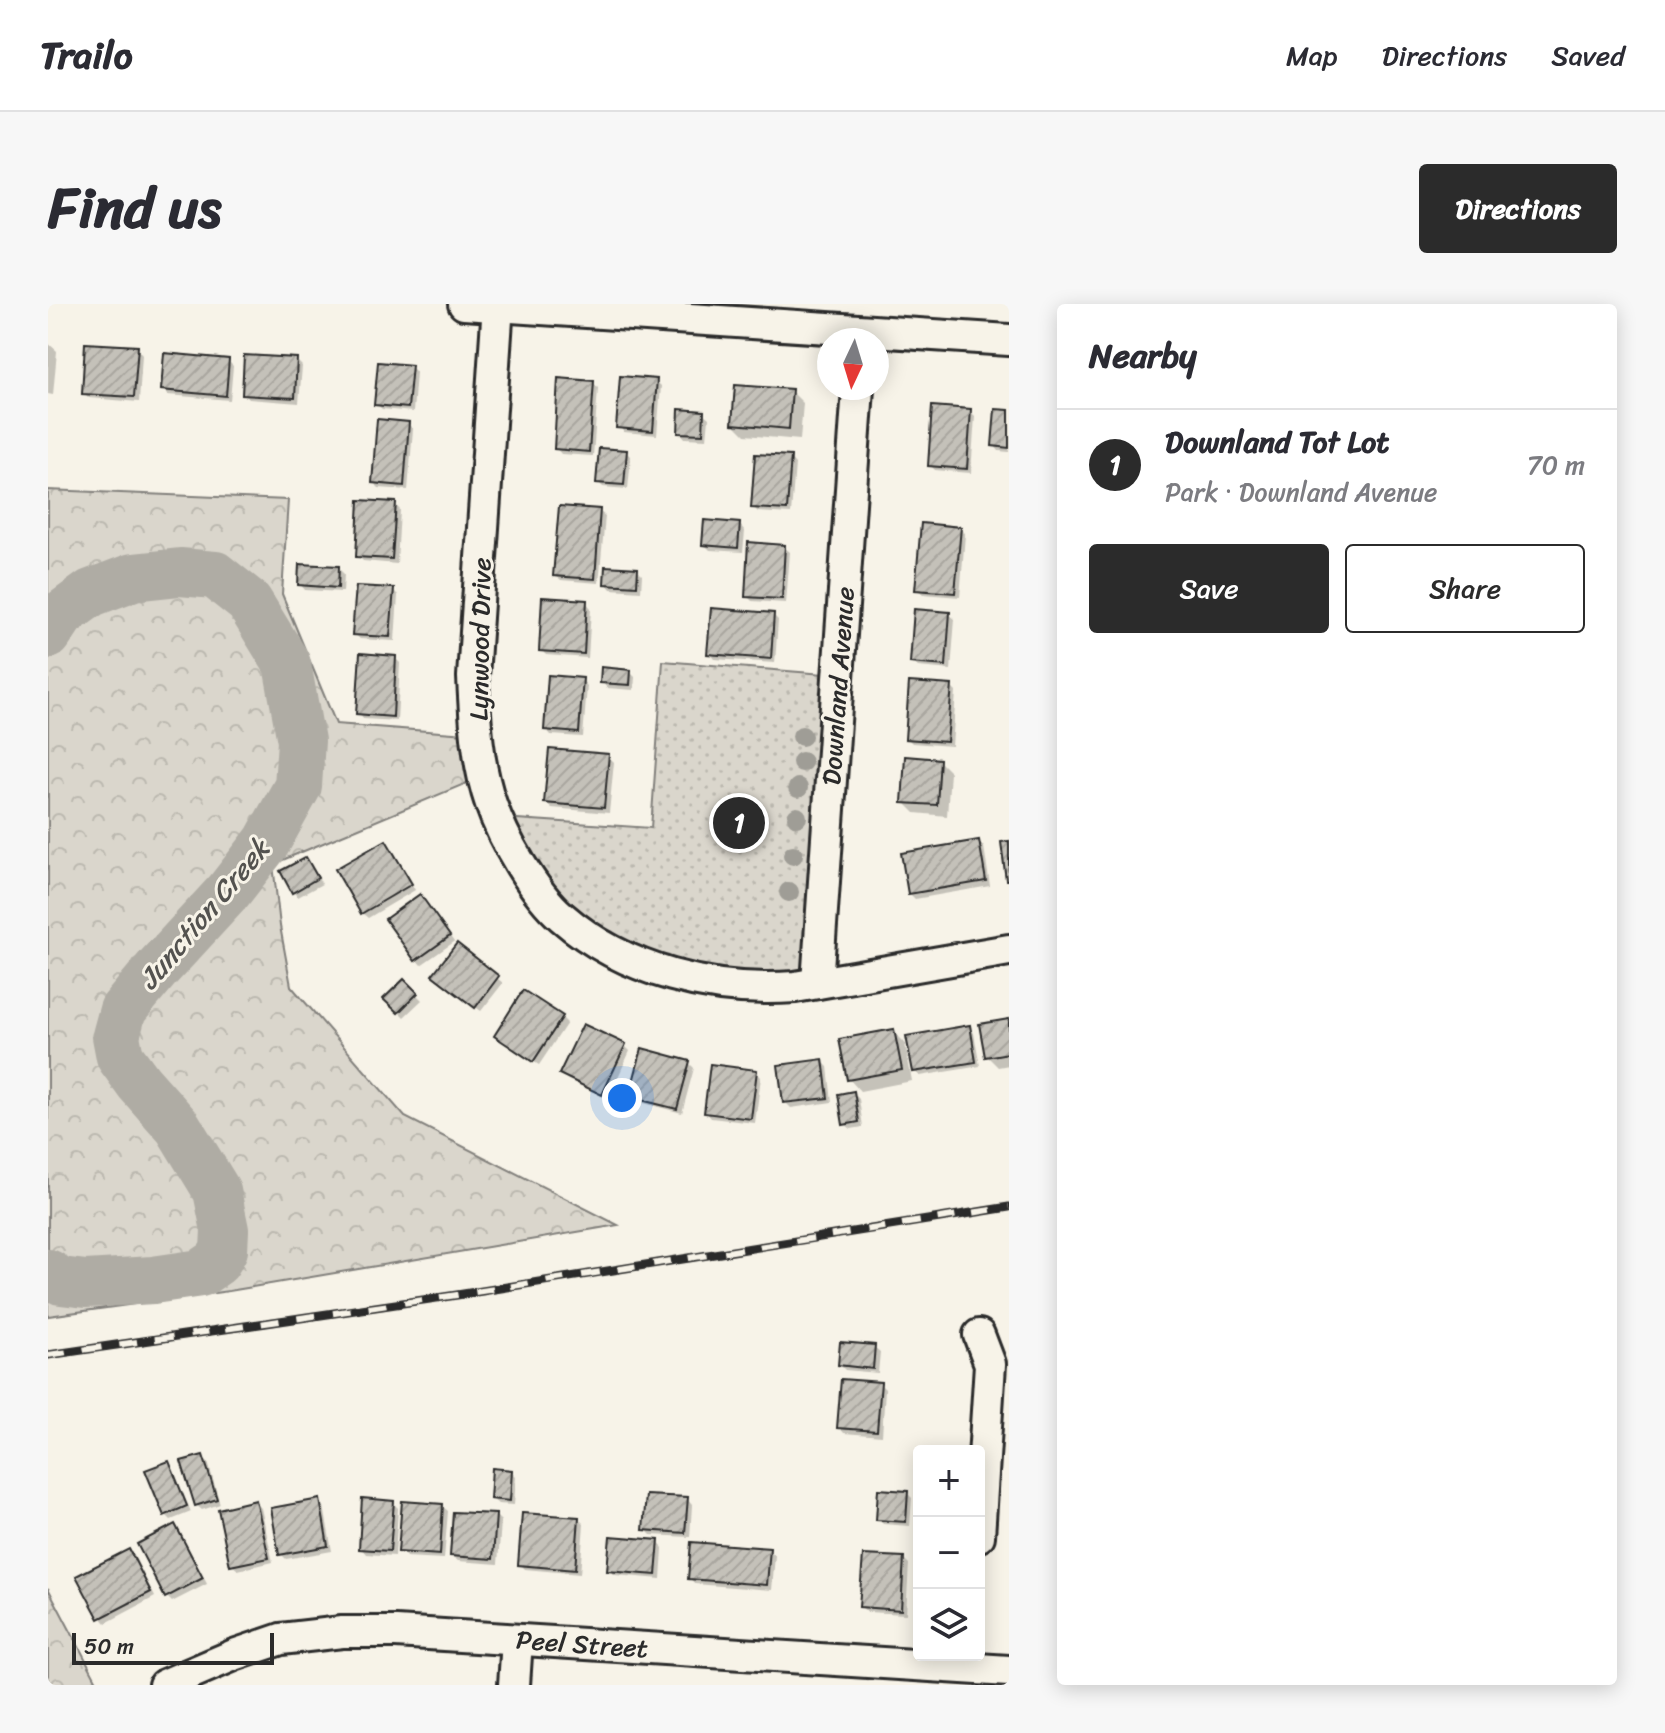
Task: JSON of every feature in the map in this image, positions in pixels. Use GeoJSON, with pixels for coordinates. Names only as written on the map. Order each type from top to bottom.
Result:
{"type":"FeatureCollection","features":[{"type":"Feature","properties":{"kind":"street"},"geometry":{"type":"LineString","coordinates":[[464,304],[862,325],[1009,340]]}},
{"type":"Feature","properties":{"kind":"street","name":"Lynwood Drive"},"geometry":{"type":"LineString","coordinates":[[498,305],[473,677],[475,718],[491,803],[534,885],[560,916],[592,940],[628,959],[677,977],[723,985],[766,989],[795,987],[1009,950]]}},
{"type":"Feature","properties":{"kind":"street","name":"Downland Avenue"},"geometry":{"type":"LineString","coordinates":[[817,983],[857,400]]}},
{"type":"Feature","properties":{"kind":"street"},"geometry":{"type":"LineString","coordinates":[[979,1335],[990,1364],[980,1517]]}},
{"type":"Feature","properties":{"kind":"street","name":"Peel Street"},"geometry":{"type":"LineString","coordinates":[[164,1685],[281,1639],[342,1632],[396,1632],[1009,1671]]}},
{"type":"Feature","properties":{"kind":"street"},"geometry":{"type":"LineString","coordinates":[[514,1685],[517,1640]]}},
{"type":"Feature","properties":{"kind":"green space"},"geometry":{"type":"Polygon","coordinates":[[[48,490],[288,500],[282,594],[336,724],[479,735],[486,775],[273,864],[291,986],[405,1117],[618,1225],[229,1291],[48,1316],[48,490]]]}},
{"type":"Feature","properties":{"kind":"green space"},"geometry":{"type":"Polygon","coordinates":[[[663,661],[836,675],[815,980],[678,973],[562,913],[501,818],[651,828],[663,661]]]}},
{"type":"Feature","properties":{"kind":"green space"},"geometry":{"type":"Polygon","coordinates":[[[48,1588],[99,1685],[48,1685],[48,1588]]]}},
{"type":"Feature","properties":{"kind":"building"},"geometry":{"type":"Polygon","coordinates":[[[85,343],[138,346],[134,397],[82,394],[85,343]]]}},
{"type":"Feature","properties":{"kind":"building"},"geometry":{"type":"Polygon","coordinates":[[[164,353],[229,359],[226,396],[161,390],[164,353]]]}},
{"type":"Feature","properties":{"kind":"building"},"geometry":{"type":"Polygon","coordinates":[[[244,355],[297,358],[295,398],[242,395],[244,355]]]}},
{"type":"Feature","properties":{"kind":"building"},"geometry":{"type":"Polygon","coordinates":[[[378,362],[412,365],[408,408],[374,405],[378,362]]]}},
{"type":"Feature","properties":{"kind":"building"},"geometry":{"type":"Polygon","coordinates":[[[620,376],[657,379],[653,431],[616,428],[620,376]]]}},
{"type":"Feature","properties":{"kind":"building"},"geometry":{"type":"Polygon","coordinates":[[[558,378],[594,381],[589,452],[554,449],[558,378]]]}},
{"type":"Feature","properties":{"kind":"building"},"geometry":{"type":"Polygon","coordinates":[[[735,385],[792,389],[789,429],[732,424],[735,385]]]}},
{"type":"Feature","properties":{"kind":"building"},"geometry":{"type":"Polygon","coordinates":[[[932,406],[971,409],[967,469],[928,466],[932,406]]]}},
{"type":"Feature","properties":{"kind":"building"},"geometry":{"type":"Polygon","coordinates":[[[679,409],[704,411],[703,434],[678,433],[679,409]]]}},
{"type":"Feature","properties":{"kind":"building"},"geometry":{"type":"Polygon","coordinates":[[[995,409],[1009,410],[1009,448],[992,446],[995,409]]]}},
{"type":"Feature","properties":{"kind":"building"},"geometry":{"type":"Polygon","coordinates":[[[377,419],[409,422],[404,486],[372,483],[377,419]]]}},
{"type":"Feature","properties":{"kind":"building"},"geometry":{"type":"Polygon","coordinates":[[[599,448],[627,450],[624,485],[596,483],[599,448]]]}},
{"type":"Feature","properties":{"kind":"building"},"geometry":{"type":"Polygon","coordinates":[[[755,454],[791,456],[787,510],[751,508],[755,454]]]}},
{"type":"Feature","properties":{"kind":"building"},"geometry":{"type":"Polygon","coordinates":[[[359,500],[396,502],[392,559],[356,557],[359,500]]]}},
{"type":"Feature","properties":{"kind":"building"},"geometry":{"type":"Polygon","coordinates":[[[559,506],[600,509],[595,579],[553,576],[559,506]]]}},
{"type":"Feature","properties":{"kind":"building"},"geometry":{"type":"Polygon","coordinates":[[[704,520],[740,523],[738,548],[702,545],[704,520]]]}},
{"type":"Feature","properties":{"kind":"building"},"geometry":{"type":"Polygon","coordinates":[[[921,523],[961,527],[955,593],[915,590],[921,523]]]}},
{"type":"Feature","properties":{"kind":"building"},"geometry":{"type":"Polygon","coordinates":[[[748,542],[785,545],[782,599],[745,597],[748,542]]]}},
{"type":"Feature","properties":{"kind":"building"},"geometry":{"type":"Polygon","coordinates":[[[299,564],[339,566],[338,588],[298,585],[299,564]]]}},
{"type":"Feature","properties":{"kind":"building"},"geometry":{"type":"Polygon","coordinates":[[[605,566],[638,568],[637,586],[604,584],[605,566]]]}},
{"type":"Feature","properties":{"kind":"building"},"geometry":{"type":"Polygon","coordinates":[[[356,586],[394,588],[390,637],[352,635],[356,586]]]}},
{"type":"Feature","properties":{"kind":"building"},"geometry":{"type":"Polygon","coordinates":[[[542,597],[587,600],[584,654],[539,651],[542,597]]]}},
{"type":"Feature","properties":{"kind":"building"},"geometry":{"type":"Polygon","coordinates":[[[711,608],[774,613],[771,659],[707,654],[711,608]]]}},
{"type":"Feature","properties":{"kind":"building"},"geometry":{"type":"Polygon","coordinates":[[[914,609],[950,612],[946,666],[910,663],[914,609]]]}},
{"type":"Feature","properties":{"kind":"building"},"geometry":{"type":"Polygon","coordinates":[[[360,653],[396,656],[393,717],[356,714],[360,653]]]}},
{"type":"Feature","properties":{"kind":"building"},"geometry":{"type":"Polygon","coordinates":[[[601,667],[631,670],[630,685],[600,683],[601,667]]]}},
{"type":"Feature","properties":{"kind":"building"},"geometry":{"type":"Polygon","coordinates":[[[548,675],[583,678],[579,733],[544,730],[548,675]]]}},
{"type":"Feature","properties":{"kind":"building"},"geometry":{"type":"Polygon","coordinates":[[[909,682],[952,685],[947,742],[905,739],[909,682]]]}},
{"type":"Feature","properties":{"kind":"building"},"geometry":{"type":"Polygon","coordinates":[[[549,749],[609,754],[604,808],[544,803],[549,749]]]}},
{"type":"Feature","properties":{"kind":"building"},"geometry":{"type":"Polygon","coordinates":[[[905,756],[940,759],[937,805],[902,803],[905,756]]]}},
{"type":"Feature","properties":{"kind":"building"},"geometry":{"type":"Polygon","coordinates":[[[386,840],[412,884],[361,914],[335,869],[386,840]]]}},
{"type":"Feature","properties":{"kind":"building"},"geometry":{"type":"Polygon","coordinates":[[[979,840],[986,881],[908,894],[901,853],[979,840]]]}},
{"type":"Feature","properties":{"kind":"building"},"geometry":{"type":"Polygon","coordinates":[[[1009,841],[1009,880],[1006,880],[1001,842],[1009,841]]]}},
{"type":"Feature","properties":{"kind":"building"},"geometry":{"type":"Polygon","coordinates":[[[306,857],[318,878],[292,893],[280,871],[306,857]]]}},
{"type":"Feature","properties":{"kind":"building"},"geometry":{"type":"Polygon","coordinates":[[[420,894],[450,936],[415,961],[385,919],[420,894]]]}},
{"type":"Feature","properties":{"kind":"building"},"geometry":{"type":"Polygon","coordinates":[[[457,943],[499,976],[475,1008],[432,975],[457,943]]]}},
{"type":"Feature","properties":{"kind":"building"},"geometry":{"type":"Polygon","coordinates":[[[404,979],[418,993],[398,1013],[383,999],[404,979]]]}},
{"type":"Feature","properties":{"kind":"building"},"geometry":{"type":"Polygon","coordinates":[[[523,990],[563,1016],[533,1062],[494,1036],[523,990]]]}},
{"type":"Feature","properties":{"kind":"building"},"geometry":{"type":"Polygon","coordinates":[[[1009,1019],[1009,1053],[985,1057],[979,1024],[1009,1019]]]}},
{"type":"Feature","properties":{"kind":"building"},"geometry":{"type":"Polygon","coordinates":[[[583,1024],[626,1044],[602,1095],[559,1074],[583,1024]]]}},
{"type":"Feature","properties":{"kind":"building"},"geometry":{"type":"Polygon","coordinates":[[[970,1025],[976,1062],[913,1072],[906,1036],[970,1025]]]}},
{"type":"Feature","properties":{"kind":"building"},"geometry":{"type":"Polygon","coordinates":[[[894,1029],[902,1070],[847,1080],[839,1039],[894,1029]]]}},
{"type":"Feature","properties":{"kind":"building"},"geometry":{"type":"Polygon","coordinates":[[[642,1048],[690,1061],[677,1109],[629,1097],[642,1048]]]}},
{"type":"Feature","properties":{"kind":"building"},"geometry":{"type":"Polygon","coordinates":[[[823,1059],[828,1098],[783,1103],[778,1065],[823,1059]]]}},
{"type":"Feature","properties":{"kind":"building"},"geometry":{"type":"Polygon","coordinates":[[[710,1064],[757,1070],[751,1119],[704,1113],[710,1064]]]}},
{"type":"Feature","properties":{"kind":"building"},"geometry":{"type":"Polygon","coordinates":[[[854,1091],[859,1122],[843,1125],[838,1094],[854,1091]]]}},
{"type":"Feature","properties":{"kind":"building"},"geometry":{"type":"Polygon","coordinates":[[[840,1342],[875,1345],[873,1369],[838,1365],[840,1342]]]}},
{"type":"Feature","properties":{"kind":"building"},"geometry":{"type":"Polygon","coordinates":[[[841,1379],[881,1382],[877,1431],[837,1428],[841,1379]]]}},
{"type":"Feature","properties":{"kind":"building"},"geometry":{"type":"Polygon","coordinates":[[[203,1455],[217,1499],[195,1506],[181,1461],[203,1455]]]}},
{"type":"Feature","properties":{"kind":"building"},"geometry":{"type":"Polygon","coordinates":[[[169,1461],[187,1506],[164,1516],[145,1470],[169,1461]]]}},
{"type":"Feature","properties":{"kind":"building"},"geometry":{"type":"Polygon","coordinates":[[[492,1468],[512,1470],[510,1501],[490,1499],[492,1468]]]}},
{"type":"Feature","properties":{"kind":"building"},"geometry":{"type":"Polygon","coordinates":[[[878,1489],[908,1491],[906,1522],[876,1520],[878,1489]]]}},
{"type":"Feature","properties":{"kind":"building"},"geometry":{"type":"Polygon","coordinates":[[[646,1495],[688,1497],[685,1533],[643,1530],[646,1495]]]}},
{"type":"Feature","properties":{"kind":"building"},"geometry":{"type":"Polygon","coordinates":[[[362,1498],[394,1501],[390,1551],[359,1549],[362,1498]]]}},
{"type":"Feature","properties":{"kind":"building"},"geometry":{"type":"Polygon","coordinates":[[[320,1499],[328,1546],[279,1555],[271,1508],[320,1499]]]}},
{"type":"Feature","properties":{"kind":"building"},"geometry":{"type":"Polygon","coordinates":[[[256,1500],[269,1558],[230,1566],[218,1509],[256,1500]]]}},
{"type":"Feature","properties":{"kind":"building"},"geometry":{"type":"Polygon","coordinates":[[[402,1501],[443,1504],[440,1555],[398,1552],[402,1501]]]}},
{"type":"Feature","properties":{"kind":"building"},"geometry":{"type":"Polygon","coordinates":[[[453,1512],[496,1514],[493,1559],[450,1556],[453,1512]]]}},
{"type":"Feature","properties":{"kind":"building"},"geometry":{"type":"Polygon","coordinates":[[[522,1513],[579,1517],[575,1570],[518,1565],[522,1513]]]}},
{"type":"Feature","properties":{"kind":"building"},"geometry":{"type":"Polygon","coordinates":[[[175,1524],[203,1578],[165,1598],[137,1544],[175,1524]]]}},
{"type":"Feature","properties":{"kind":"building"},"geometry":{"type":"Polygon","coordinates":[[[610,1536],[659,1540],[656,1575],[607,1571],[610,1536]]]}},
{"type":"Feature","properties":{"kind":"building"},"geometry":{"type":"Polygon","coordinates":[[[691,1542],[770,1548],[767,1585],[688,1579],[691,1542]]]}},
{"type":"Feature","properties":{"kind":"building"},"geometry":{"type":"Polygon","coordinates":[[[129,1549],[151,1592],[99,1619],[76,1576],[129,1549]]]}},
{"type":"Feature","properties":{"kind":"building"},"geometry":{"type":"Polygon","coordinates":[[[863,1555],[904,1557],[901,1610],[859,1607],[863,1555]]]}},
{"type":"Feature","properties":{"kind":"waterway","name":"Junction Creek"},"geometry":{"type":"LineString","coordinates":[[48,635],[62,614],[91,593],[133,577],[180,572],[215,575],[249,602],[287,664],[301,741],[298,786],[267,842],[228,892],[123,1010],[116,1036],[120,1057],[178,1127],[217,1191],[225,1230],[224,1250],[217,1262],[201,1273],[153,1280],[86,1284],[61,1281],[48,1273]]}},
{"type":"Feature","properties":{"kind":"railway"},"geometry":{"type":"LineString","coordinates":[[48,1355],[457,1295],[1009,1207]]}},
{"type":"Feature","properties":{"kind":"place","name":"Downland Tot Lot"},"geometry":{"type":"Point","coordinates":[739,823]}}]}
